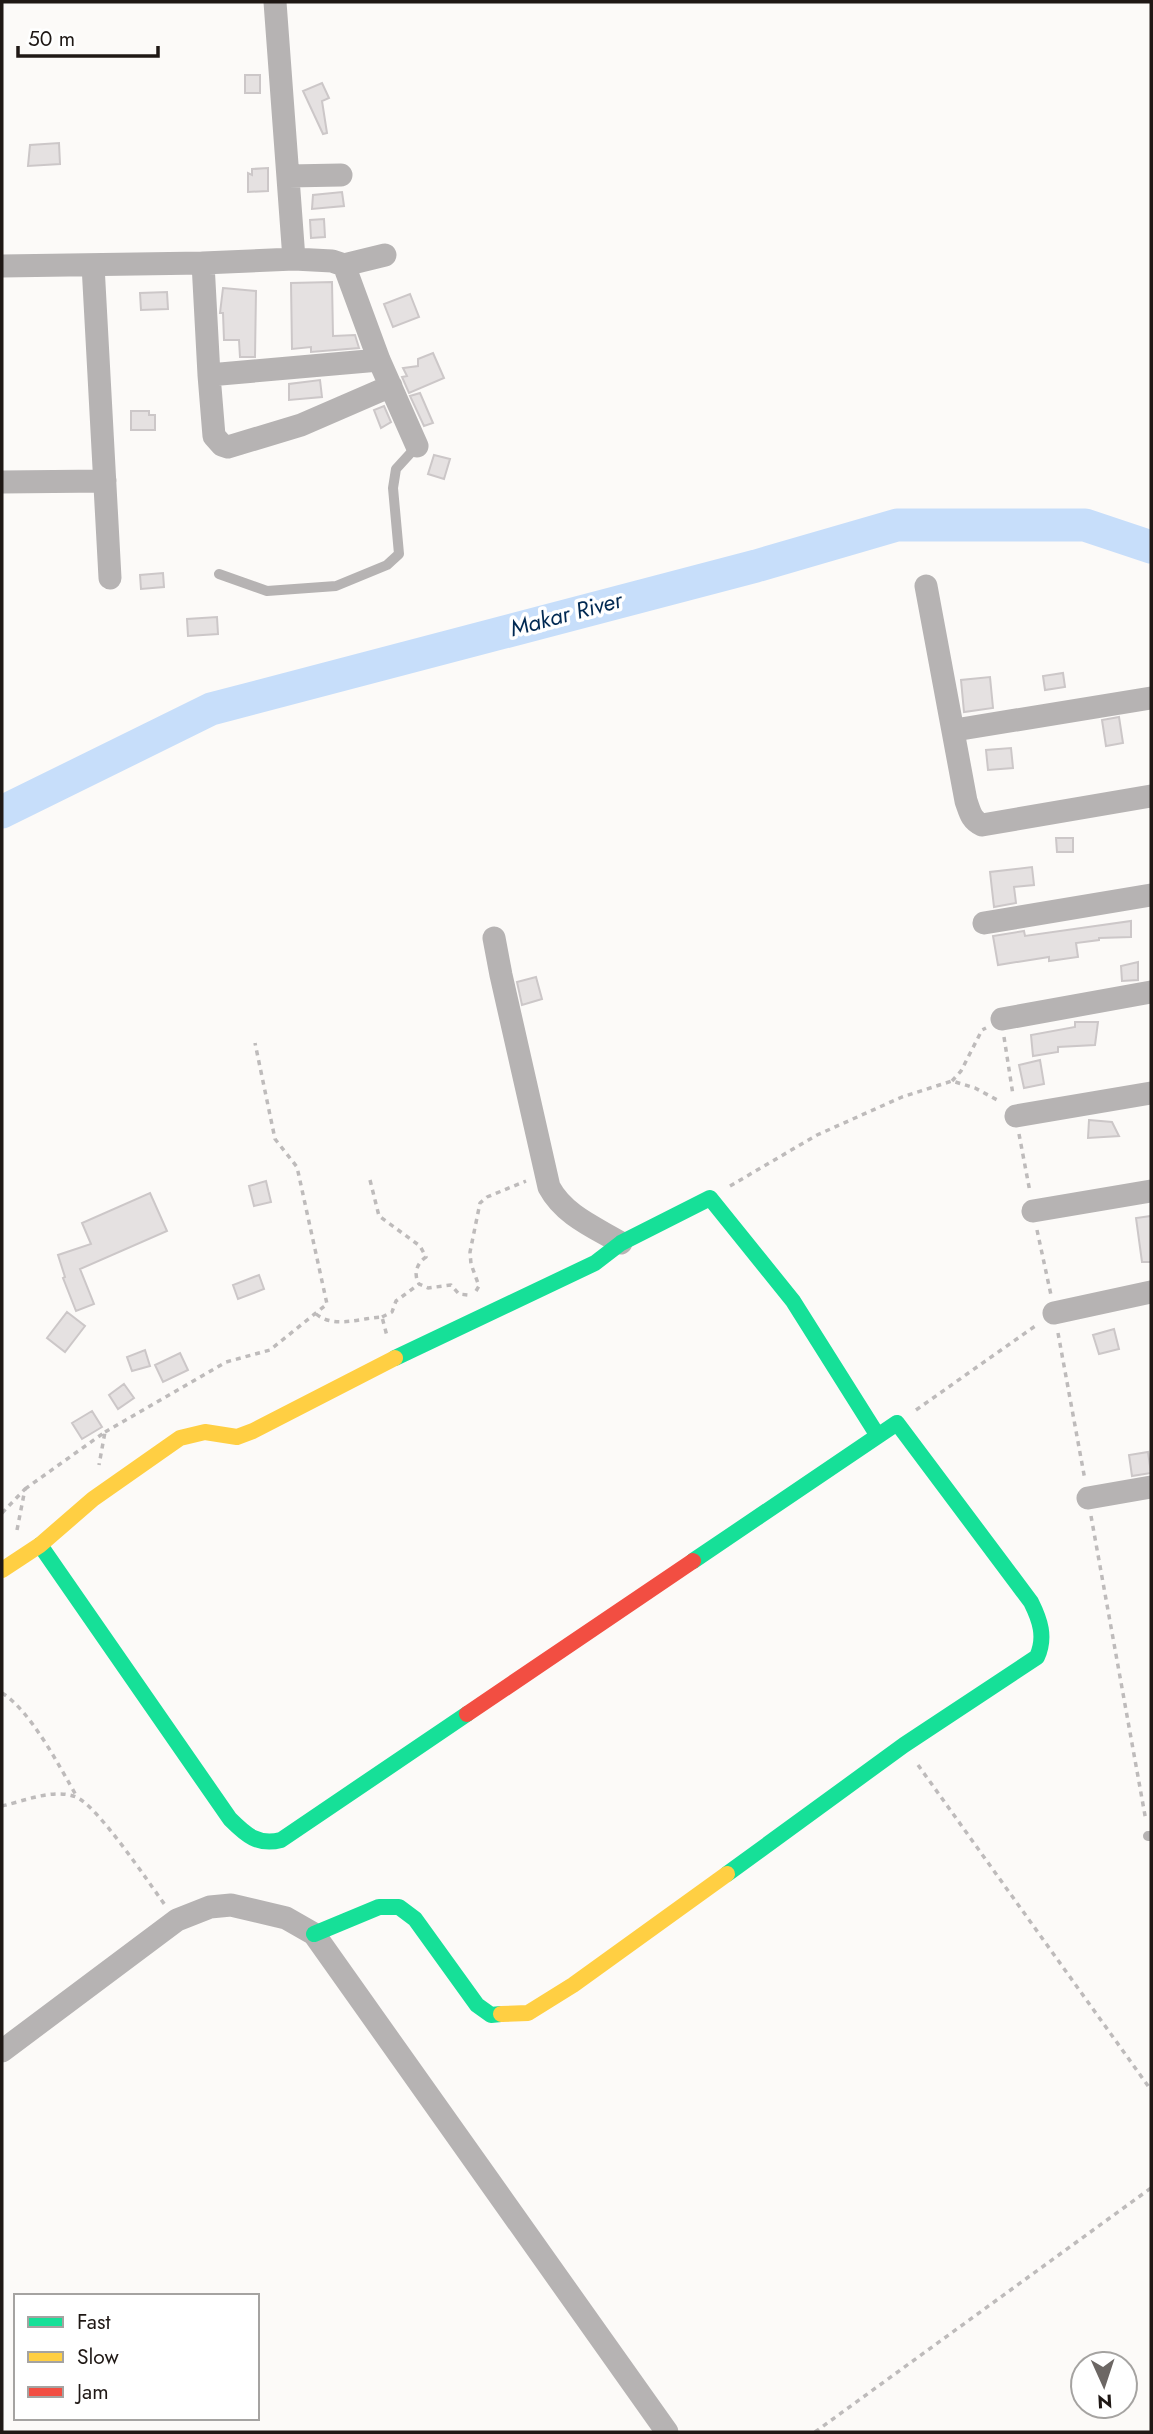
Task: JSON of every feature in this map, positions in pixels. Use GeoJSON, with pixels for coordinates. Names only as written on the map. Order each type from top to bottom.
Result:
{"type":"FeatureCollection","features":[{"type":"Feature","properties":{"kind":"street"},"geometry":{"type":"LineString","coordinates":[[275,2],[294,259]]}},
{"type":"Feature","properties":{"kind":"street"},"geometry":{"type":"LineString","coordinates":[[289,176],[341,174]]}},
{"type":"Feature","properties":{"kind":"street"},"geometry":{"type":"LineString","coordinates":[[2,267],[294,259],[332,261],[344,265],[385,255]]}},
{"type":"Feature","properties":{"kind":"street"},"geometry":{"type":"LineString","coordinates":[[203,263],[214,436],[222,445],[228,447],[301,425],[391,386]]}},
{"type":"Feature","properties":{"kind":"street"},"geometry":{"type":"LineString","coordinates":[[93,265],[110,578]]}},
{"type":"Feature","properties":{"kind":"street"},"geometry":{"type":"LineString","coordinates":[[344,265],[379,360],[417,446]]}},
{"type":"Feature","properties":{"kind":"street"},"geometry":{"type":"LineString","coordinates":[[209,375],[379,360]]}},
{"type":"Feature","properties":{"kind":"street"},"geometry":{"type":"LineString","coordinates":[[2,482],[105,481]]}},
{"type":"Feature","properties":{"kind":"street"},"geometry":{"type":"LineString","coordinates":[[926,586],[955,730],[966,801],[972,818],[982,825],[1151,796]]}},
{"type":"Feature","properties":{"kind":"street"},"geometry":{"type":"LineString","coordinates":[[955,730],[1151,698]]}},
{"type":"Feature","properties":{"kind":"street"},"geometry":{"type":"LineString","coordinates":[[984,923],[1151,895]]}},
{"type":"Feature","properties":{"kind":"street"},"geometry":{"type":"LineString","coordinates":[[494,938],[545,1174],[556,1200],[567,1211],[621,1243]]}},
{"type":"Feature","properties":{"kind":"street"},"geometry":{"type":"LineString","coordinates":[[1002,1019],[1151,992]]}},
{"type":"Feature","properties":{"kind":"street"},"geometry":{"type":"LineString","coordinates":[[1016,1116],[1151,1093]]}},
{"type":"Feature","properties":{"kind":"street"},"geometry":{"type":"LineString","coordinates":[[1033,1211],[1151,1191]]}},
{"type":"Feature","properties":{"kind":"street"},"geometry":{"type":"LineString","coordinates":[[5,1568],[40,1545],[93,1499],[180,1438],[205,1432],[237,1437],[253,1432],[395,1358],[594,1264],[621,1243],[710,1198],[793,1301],[878,1436]]}},
{"type":"Feature","properties":{"kind":"street"},"geometry":{"type":"LineString","coordinates":[[1054,1312],[1151,1292]]}},
{"type":"Feature","properties":{"kind":"street"},"geometry":{"type":"LineString","coordinates":[[40,1545],[230,1819],[256,1842],[273,1843],[281,1840],[897,1423],[1031,1602],[1041,1622],[1042,1637],[1037,1657],[1024,1667],[904,1745],[573,1985],[528,2013],[491,2015],[477,2005],[415,1919],[398,1907],[379,1907],[314,1934]]}},
{"type":"Feature","properties":{"kind":"street"},"geometry":{"type":"LineString","coordinates":[[1088,1498],[1151,1487]]}},
{"type":"Feature","properties":{"kind":"street"},"geometry":{"type":"LineString","coordinates":[[2,2051],[177,1920],[210,1907],[231,1905],[286,1918],[314,1934],[667,2432]]}},
{"type":"Feature","properties":{"kind":"lane"},"geometry":{"type":"LineString","coordinates":[[219,574],[267,591],[296,590],[336,586],[387,565],[399,554],[393,488],[396,469],[417,446]]}},
{"type":"Feature","properties":{"kind":"path"},"geometry":{"type":"LineString","coordinates":[[710,1198],[817,1135],[902,1097],[952,1081],[961,1071],[982,1030],[1002,1019],[1033,1211],[1150,1836]]}},
{"type":"Feature","properties":{"kind":"path"},"geometry":{"type":"LineString","coordinates":[[2,1513],[25,1489],[105,1432],[226,1363],[270,1350],[327,1304],[297,1167],[275,1139],[255,1043]]}},
{"type":"Feature","properties":{"kind":"path"},"geometry":{"type":"LineString","coordinates":[[952,1081],[975,1088],[1000,1101],[1016,1116]]}},
{"type":"Feature","properties":{"kind":"path"},"geometry":{"type":"LineString","coordinates":[[370,1180],[379,1216],[421,1246],[426,1257],[418,1264],[416,1277],[419,1284],[428,1288],[451,1285],[459,1294],[473,1295],[479,1286],[471,1264],[470,1252],[480,1203],[486,1198],[545,1174]]}},
{"type":"Feature","properties":{"kind":"path"},"geometry":{"type":"LineString","coordinates":[[316,1314],[325,1321],[335,1323],[382,1317],[392,1312],[399,1298],[419,1284]]}},
{"type":"Feature","properties":{"kind":"path"},"geometry":{"type":"LineString","coordinates":[[897,1423],[1054,1312]]}},
{"type":"Feature","properties":{"kind":"path"},"geometry":{"type":"LineString","coordinates":[[382,1317],[395,1358]]}},
{"type":"Feature","properties":{"kind":"path"},"geometry":{"type":"LineString","coordinates":[[93,1499],[105,1432]]}},
{"type":"Feature","properties":{"kind":"path"},"geometry":{"type":"LineString","coordinates":[[5,1568],[25,1489]]}},
{"type":"Feature","properties":{"kind":"path"},"geometry":{"type":"LineString","coordinates":[[2,1693],[15,1701],[61,1769],[76,1797],[94,1810],[177,1920]]}},
{"type":"Feature","properties":{"kind":"path"},"geometry":{"type":"LineString","coordinates":[[904,1745],[1151,2090]]}},
{"type":"Feature","properties":{"kind":"path"},"geometry":{"type":"LineString","coordinates":[[2,1806],[57,1794],[76,1797]]}},
{"type":"Feature","properties":{"kind":"path"},"geometry":{"type":"LineString","coordinates":[[815,2432],[1151,2188]]}},
{"type":"Feature","properties":{"kind":"building"},"geometry":{"type":"Polygon","coordinates":[[[245,75],[260,75],[260,93],[245,93],[245,75]]]}},
{"type":"Feature","properties":{"kind":"building"},"geometry":{"type":"Polygon","coordinates":[[[322,83],[329,98],[322,101],[327,133],[323,134],[303,91],[322,83]]]}},
{"type":"Feature","properties":{"kind":"building"},"geometry":{"type":"Polygon","coordinates":[[[59,143],[60,164],[28,166],[30,145],[59,143]]]}},
{"type":"Feature","properties":{"kind":"building"},"geometry":{"type":"Polygon","coordinates":[[[268,168],[268,191],[248,192],[248,173],[252,175],[252,169],[268,168]]]}},
{"type":"Feature","properties":{"kind":"building"},"geometry":{"type":"Polygon","coordinates":[[[342,192],[344,206],[312,209],[313,195],[342,192]]]}},
{"type":"Feature","properties":{"kind":"building"},"geometry":{"type":"Polygon","coordinates":[[[324,219],[325,237],[311,238],[310,220],[324,219]]]}},
{"type":"Feature","properties":{"kind":"building"},"geometry":{"type":"Polygon","coordinates":[[[332,282],[333,336],[355,335],[359,348],[311,352],[311,347],[292,349],[291,283],[332,282]]]}},
{"type":"Feature","properties":{"kind":"building"},"geometry":{"type":"Polygon","coordinates":[[[223,288],[256,291],[255,357],[240,357],[239,340],[224,340],[223,313],[220,313],[223,288]]]}},
{"type":"Feature","properties":{"kind":"building"},"geometry":{"type":"Polygon","coordinates":[[[167,292],[168,309],[141,310],[140,293],[167,292]]]}},
{"type":"Feature","properties":{"kind":"building"},"geometry":{"type":"Polygon","coordinates":[[[410,294],[419,317],[393,327],[384,304],[410,294]]]}},
{"type":"Feature","properties":{"kind":"building"},"geometry":{"type":"Polygon","coordinates":[[[433,353],[444,378],[409,393],[402,377],[407,376],[403,368],[418,366],[418,359],[433,353]]]}},
{"type":"Feature","properties":{"kind":"building"},"geometry":{"type":"Polygon","coordinates":[[[320,380],[322,397],[289,400],[289,384],[320,380]]]}},
{"type":"Feature","properties":{"kind":"building"},"geometry":{"type":"Polygon","coordinates":[[[420,393],[433,423],[424,426],[410,396],[420,393]]]}},
{"type":"Feature","properties":{"kind":"building"},"geometry":{"type":"Polygon","coordinates":[[[384,406],[391,422],[381,428],[374,410],[384,406]]]}},
{"type":"Feature","properties":{"kind":"building"},"geometry":{"type":"Polygon","coordinates":[[[131,411],[149,411],[149,415],[155,415],[155,430],[131,430],[131,411]]]}},
{"type":"Feature","properties":{"kind":"building"},"geometry":{"type":"Polygon","coordinates":[[[434,455],[450,459],[444,479],[428,474],[434,455]]]}},
{"type":"Feature","properties":{"kind":"building"},"geometry":{"type":"Polygon","coordinates":[[[163,573],[164,587],[141,589],[140,575],[163,573]]]}},
{"type":"Feature","properties":{"kind":"building"},"geometry":{"type":"Polygon","coordinates":[[[217,617],[218,634],[188,636],[187,619],[217,617]]]}},
{"type":"Feature","properties":{"kind":"building"},"geometry":{"type":"Polygon","coordinates":[[[1063,673],[1065,687],[1045,690],[1043,676],[1063,673]]]}},
{"type":"Feature","properties":{"kind":"building"},"geometry":{"type":"Polygon","coordinates":[[[990,677],[993,708],[964,712],[961,680],[990,677]]]}},
{"type":"Feature","properties":{"kind":"building"},"geometry":{"type":"Polygon","coordinates":[[[1119,717],[1123,743],[1106,746],[1102,720],[1119,717]]]}},
{"type":"Feature","properties":{"kind":"building"},"geometry":{"type":"Polygon","coordinates":[[[1011,748],[1013,768],[988,770],[986,750],[1011,748]]]}},
{"type":"Feature","properties":{"kind":"building"},"geometry":{"type":"Polygon","coordinates":[[[1056,838],[1073,838],[1073,852],[1057,852],[1056,838]]]}},
{"type":"Feature","properties":{"kind":"building"},"geometry":{"type":"Polygon","coordinates":[[[1032,867],[1034,885],[1014,887],[1016,903],[994,907],[990,872],[1032,867]]]}},
{"type":"Feature","properties":{"kind":"building"},"geometry":{"type":"Polygon","coordinates":[[[1131,921],[1131,937],[1099,938],[1076,943],[1078,957],[1049,961],[1049,957],[998,965],[993,936],[1024,931],[1025,936],[1131,921]]]}},
{"type":"Feature","properties":{"kind":"building"},"geometry":{"type":"Polygon","coordinates":[[[1138,962],[1138,980],[1122,981],[1121,966],[1138,962]]]}},
{"type":"Feature","properties":{"kind":"building"},"geometry":{"type":"Polygon","coordinates":[[[536,977],[542,999],[522,1005],[517,982],[536,977]]]}},
{"type":"Feature","properties":{"kind":"building"},"geometry":{"type":"Polygon","coordinates":[[[1075,1022],[1098,1022],[1095,1045],[1058,1047],[1058,1052],[1033,1056],[1031,1035],[1075,1027],[1075,1022]]]}},
{"type":"Feature","properties":{"kind":"building"},"geometry":{"type":"Polygon","coordinates":[[[1040,1060],[1044,1084],[1024,1088],[1019,1065],[1040,1060]]]}},
{"type":"Feature","properties":{"kind":"building"},"geometry":{"type":"Polygon","coordinates":[[[1089,1120],[1112,1122],[1119,1136],[1088,1138],[1089,1120]]]}},
{"type":"Feature","properties":{"kind":"building"},"geometry":{"type":"Polygon","coordinates":[[[266,1181],[271,1202],[254,1206],[249,1186],[266,1181]]]}},
{"type":"Feature","properties":{"kind":"building"},"geometry":{"type":"Polygon","coordinates":[[[150,1193],[167,1231],[80,1269],[94,1304],[76,1311],[63,1278],[65,1277],[58,1255],[91,1244],[82,1223],[150,1193]]]}},
{"type":"Feature","properties":{"kind":"building"},"geometry":{"type":"Polygon","coordinates":[[[1151,1216],[1151,1262],[1142,1262],[1136,1218],[1151,1216]]]}},
{"type":"Feature","properties":{"kind":"building"},"geometry":{"type":"Polygon","coordinates":[[[259,1275],[264,1289],[238,1299],[233,1285],[259,1275]]]}},
{"type":"Feature","properties":{"kind":"building"},"geometry":{"type":"Polygon","coordinates":[[[67,1312],[85,1326],[65,1352],[47,1338],[67,1312]]]}},
{"type":"Feature","properties":{"kind":"building"},"geometry":{"type":"Polygon","coordinates":[[[1114,1329],[1119,1349],[1099,1354],[1093,1335],[1114,1329]]]}},
{"type":"Feature","properties":{"kind":"building"},"geometry":{"type":"Polygon","coordinates":[[[145,1350],[150,1366],[132,1371],[127,1357],[145,1350]]]}},
{"type":"Feature","properties":{"kind":"building"},"geometry":{"type":"Polygon","coordinates":[[[180,1353],[188,1370],[163,1382],[155,1365],[180,1353]]]}},
{"type":"Feature","properties":{"kind":"building"},"geometry":{"type":"Polygon","coordinates":[[[124,1384],[134,1398],[118,1409],[109,1395],[124,1384]]]}},
{"type":"Feature","properties":{"kind":"building"},"geometry":{"type":"Polygon","coordinates":[[[92,1411],[102,1427],[82,1439],[72,1423],[92,1411]]]}},
{"type":"Feature","properties":{"kind":"building"},"geometry":{"type":"Polygon","coordinates":[[[1148,1452],[1151,1473],[1132,1476],[1129,1455],[1148,1452]]]}},
{"type":"Feature","properties":{"kind":"waterway","name":"Makar River"},"geometry":{"type":"LineString","coordinates":[[2,812],[211,709],[756,566],[897,525],[1085,525],[1151,547]]}},
{"type":"Feature","properties":{"kind":"traffic: fast"},"geometry":{"type":"LineString","coordinates":[[395,1358],[595,1263],[621,1243],[710,1198],[793,1301],[878,1436]]}},
{"type":"Feature","properties":{"kind":"traffic: fast"},"geometry":{"type":"LineString","coordinates":[[693,1561],[897,1423],[1031,1602],[1041,1629],[1037,1657],[904,1745],[727,1874]]}},
{"type":"Feature","properties":{"kind":"traffic: fast"},"geometry":{"type":"LineString","coordinates":[[40,1545],[230,1819],[253,1838],[266,1842],[281,1840],[467,1714]]}},
{"type":"Feature","properties":{"kind":"traffic: fast"},"geometry":{"type":"LineString","coordinates":[[314,1934],[379,1907],[399,1907],[415,1919],[477,2005],[491,2015],[501,2014]]}},
{"type":"Feature","properties":{"kind":"traffic: slow"},"geometry":{"type":"LineString","coordinates":[[2,1570],[40,1545],[93,1499],[180,1438],[205,1432],[237,1437],[395,1358]]}},
{"type":"Feature","properties":{"kind":"traffic: slow"},"geometry":{"type":"LineString","coordinates":[[501,2014],[528,2013],[573,1985],[727,1874]]}},
{"type":"Feature","properties":{"kind":"traffic: jam"},"geometry":{"type":"LineString","coordinates":[[467,1714],[693,1561]]}}]}
